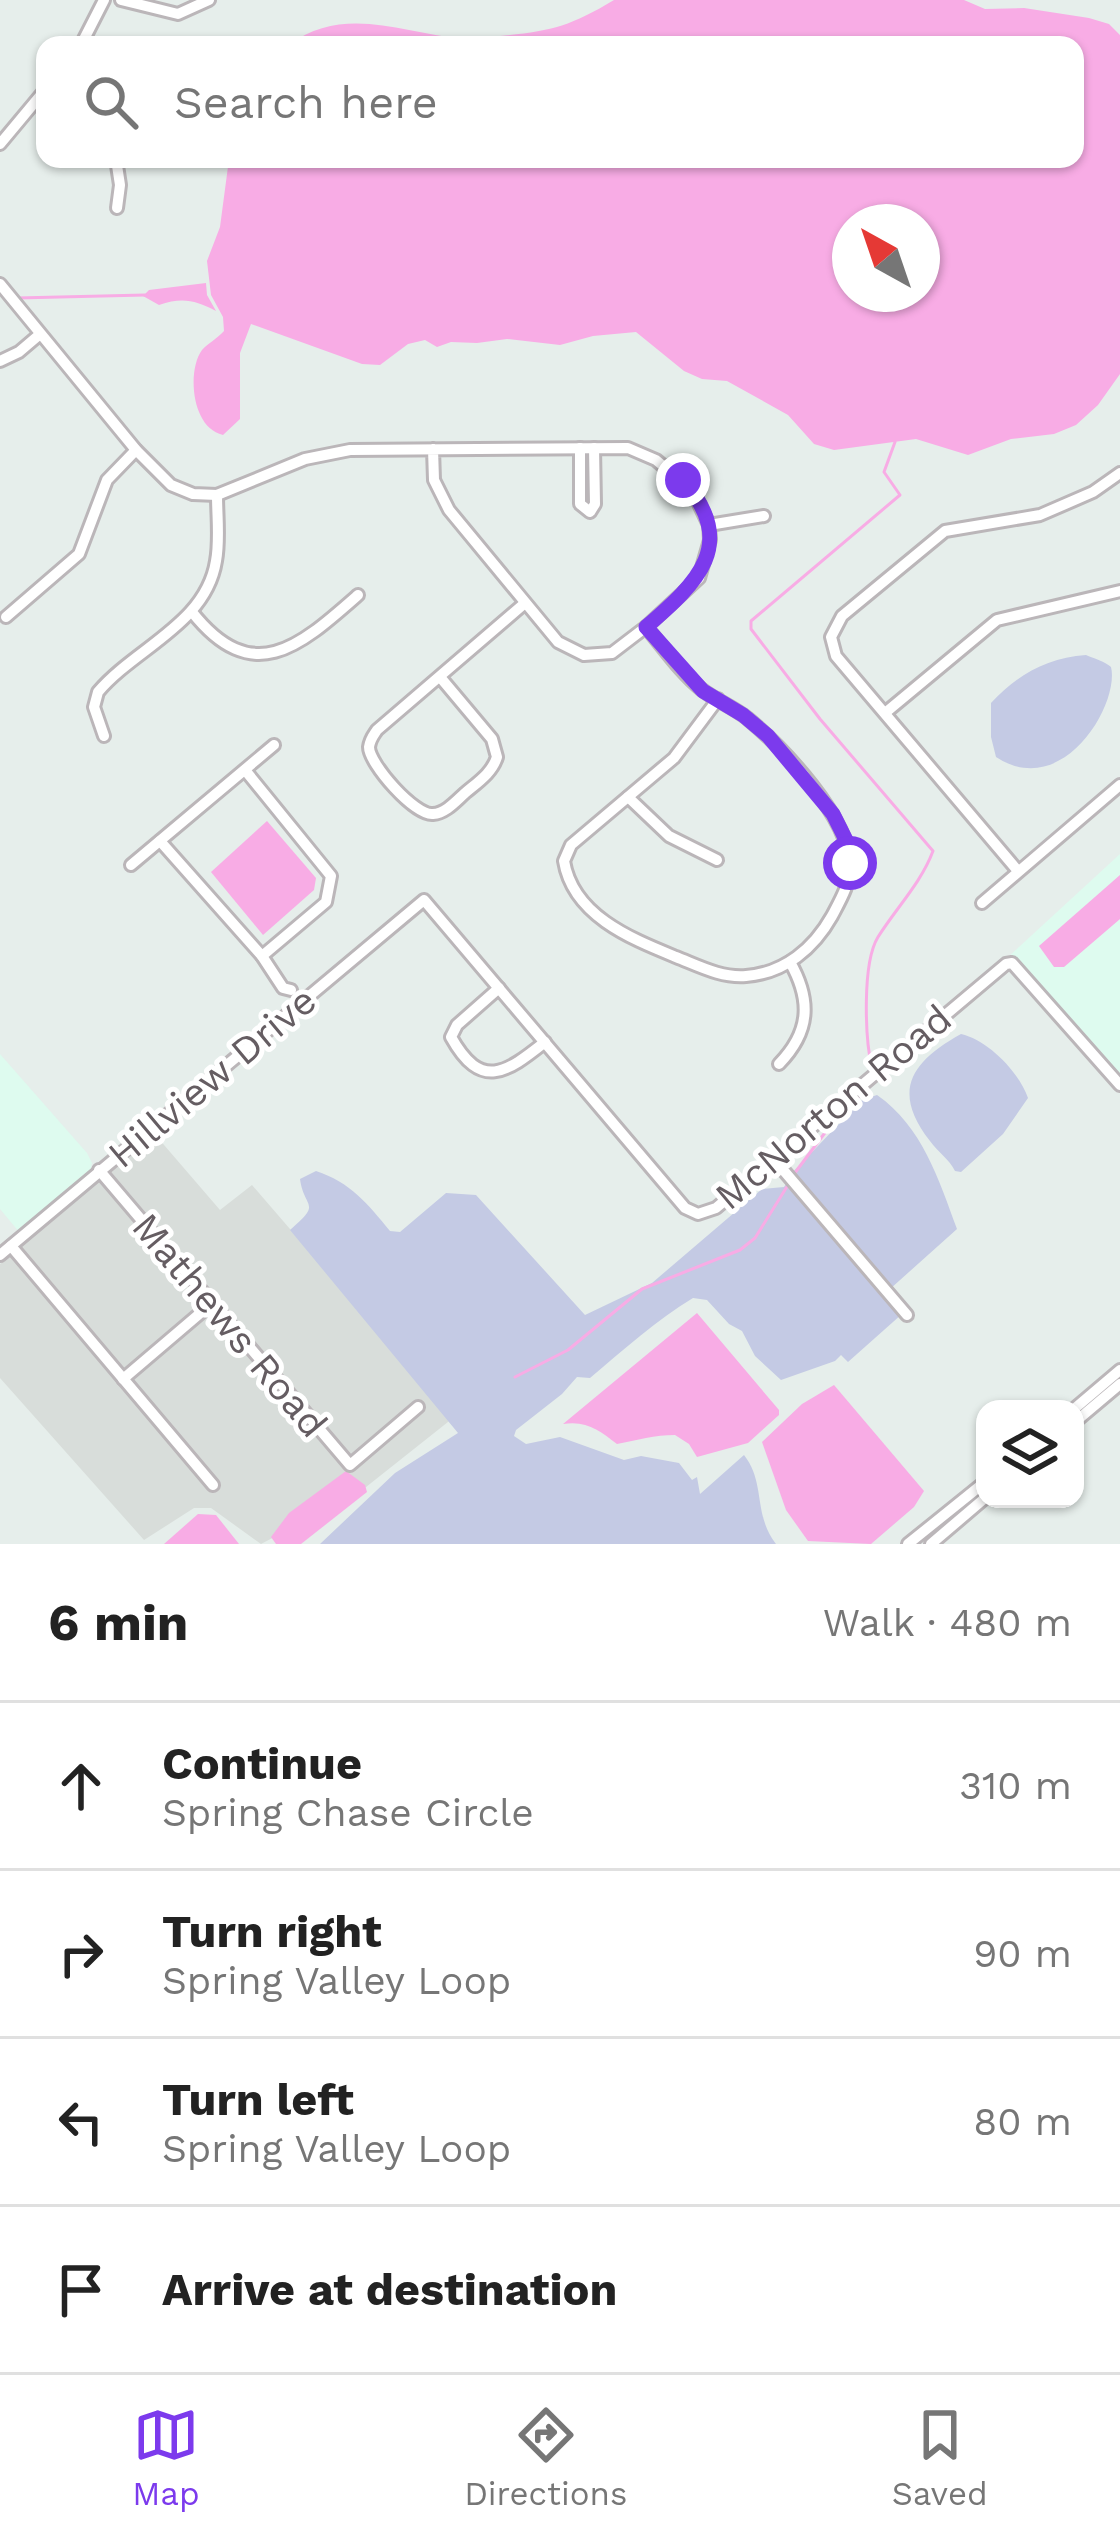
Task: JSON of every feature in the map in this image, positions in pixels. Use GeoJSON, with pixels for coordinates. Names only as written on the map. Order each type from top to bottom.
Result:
{"type":"FeatureCollection","features":[{"type":"Feature","properties":{"kind":"street"},"geometry":{"type":"LineString","coordinates":[[86,36],[104,2],[120,0],[178,14],[209,0]]}},
{"type":"Feature","properties":{"kind":"street"},"geometry":{"type":"LineString","coordinates":[[0,144],[36,104]]}},
{"type":"Feature","properties":{"kind":"street"},"geometry":{"type":"LineString","coordinates":[[117,168],[117,208]]}},
{"type":"Feature","properties":{"kind":"street"},"geometry":{"type":"LineString","coordinates":[[0,284],[136,450],[171,484],[193,494],[217,495],[328,452],[433,449],[628,448],[656,460],[693,491],[709,525],[710,540],[699,578],[612,653],[584,656],[565,648],[440,496],[433,449]]}},
{"type":"Feature","properties":{"kind":"street"},"geometry":{"type":"LineString","coordinates":[[0,362],[39,335]]}},
{"type":"Feature","properties":{"kind":"street"},"geometry":{"type":"LineString","coordinates":[[580,448],[580,504],[590,512],[595,504],[594,448]]}},
{"type":"Feature","properties":{"kind":"street"},"geometry":{"type":"LineString","coordinates":[[6,617],[79,554],[107,481],[136,450]]}},
{"type":"Feature","properties":{"kind":"street"},"geometry":{"type":"LineString","coordinates":[[1018,871],[836,656],[831,637],[842,616],[945,531],[1040,515],[1094,492],[1120,473]]}},
{"type":"Feature","properties":{"kind":"street"},"geometry":{"type":"LineString","coordinates":[[104,736],[94,707],[98,692],[192,612],[211,583],[217,495]]}},
{"type":"Feature","properties":{"kind":"street"},"geometry":{"type":"LineString","coordinates":[[709,525],[764,515]]}},
{"type":"Feature","properties":{"kind":"street"},"geometry":{"type":"LineString","coordinates":[[885,713],[997,620],[1120,591]]}},
{"type":"Feature","properties":{"kind":"street"},"geometry":{"type":"LineString","coordinates":[[192,612],[207,631],[229,646],[269,652],[299,644],[358,595]]}},
{"type":"Feature","properties":{"kind":"street"},"geometry":{"type":"LineString","coordinates":[[440,676],[492,740],[497,757],[489,772],[446,809],[429,814],[413,807],[369,751],[377,730],[525,603]]}},
{"type":"Feature","properties":{"kind":"street"},"geometry":{"type":"LineString","coordinates":[[646,627],[694,682],[718,699],[768,736],[833,814],[848,844],[849,878],[822,933],[790,962],[746,976],[715,973],[626,937],[599,918],[570,882],[564,861],[571,844],[674,758],[718,699]]}},
{"type":"Feature","properties":{"kind":"street"},"geometry":{"type":"LineString","coordinates":[[131,865],[274,745]]}},
{"type":"Feature","properties":{"kind":"street"},"geometry":{"type":"LineString","coordinates":[[245,770],[331,876],[326,902],[262,956]]}},
{"type":"Feature","properties":{"kind":"street"},"geometry":{"type":"LineString","coordinates":[[982,903],[1120,785]]}},
{"type":"Feature","properties":{"kind":"street"},"geometry":{"type":"LineString","coordinates":[[628,796],[669,836],[717,860]]}},
{"type":"Feature","properties":{"kind":"street"},"geometry":{"type":"LineString","coordinates":[[160,841],[301,1002]]}},
{"type":"Feature","properties":{"kind":"street","name":"McNorton Road"},"geometry":{"type":"LineString","coordinates":[[424,900],[692,1212],[706,1214],[716,1208],[1001,967],[1012,963],[1120,1085]]}},
{"type":"Feature","properties":{"kind":"street","name":"Hillview Drive"},"geometry":{"type":"LineString","coordinates":[[5,1250],[424,900]]}},
{"type":"Feature","properties":{"kind":"street"},"geometry":{"type":"LineString","coordinates":[[779,1064],[798,1044],[806,1012],[800,980],[790,962]]}},
{"type":"Feature","properties":{"kind":"street"},"geometry":{"type":"LineString","coordinates":[[499,988],[457,1025],[451,1037],[461,1055],[487,1072],[504,1072],[545,1042]]}},
{"type":"Feature","properties":{"kind":"street"},"geometry":{"type":"LineString","coordinates":[[773,1158],[907,1315]]}},
{"type":"Feature","properties":{"kind":"street","name":"Mathews Road"},"geometry":{"type":"LineString","coordinates":[[99,1170],[350,1465],[418,1407]]}},
{"type":"Feature","properties":{"kind":"street"},"geometry":{"type":"LineString","coordinates":[[5,1250],[213,1486]]}},
{"type":"Feature","properties":{"kind":"street"},"geometry":{"type":"LineString","coordinates":[[123,1379],[211,1304]]}},
{"type":"Feature","properties":{"kind":"street"},"geometry":{"type":"LineString","coordinates":[[1084,1401],[1120,1370]]}},
{"type":"Feature","properties":{"kind":"street"},"geometry":{"type":"LineString","coordinates":[[1084,1414],[1120,1384]]}},
{"type":"Feature","properties":{"kind":"street"},"geometry":{"type":"LineString","coordinates":[[908,1544],[976,1489]]}},
{"type":"Feature","properties":{"kind":"street"},"geometry":{"type":"LineString","coordinates":[[931,1544],[976,1506]]}},
{"type":"Feature","properties":{"kind":"shaded area"},"geometry":{"type":"Polygon","coordinates":[[[614,0],[964,0],[985,9],[1024,8],[1109,24],[1120,35],[1120,374],[1076,425],[1054,434],[1011,439],[968,455],[916,439],[834,450],[814,444],[788,415],[727,381],[702,379],[684,371],[636,332],[560,345],[507,339],[437,347],[425,340],[408,344],[380,365],[362,364],[251,324],[240,353],[240,419],[223,435],[212,430],[198,410],[194,371],[202,350],[224,331],[223,317],[211,295],[207,261],[220,227],[228,168],[1084,168],[1084,36],[501,36],[559,26],[614,0]]]}},
{"type":"Feature","properties":{"kind":"shaded area"},"geometry":{"type":"Polygon","coordinates":[[[374,24],[446,36],[305,36],[331,26],[374,24]]]}},
{"type":"Feature","properties":{"kind":"shaded area"},"geometry":{"type":"Polygon","coordinates":[[[206,283],[216,311],[188,301],[159,305],[143,296],[149,290],[206,283]]]}},
{"type":"Feature","properties":{"kind":"shaded area"},"geometry":{"type":"Polygon","coordinates":[[[1086,655],[1111,667],[1111,683],[1106,703],[1082,742],[1044,767],[1021,767],[996,757],[991,703],[1034,669],[1086,655]]]}},
{"type":"Feature","properties":{"kind":"shaded area"},"geometry":{"type":"Polygon","coordinates":[[[267,821],[316,878],[314,890],[263,935],[211,872],[267,821]]]}},
{"type":"Feature","properties":{"kind":"shaded area"},"geometry":{"type":"Polygon","coordinates":[[[1120,854],[1120,875],[1084,910],[1064,967],[1120,919],[1120,1080],[1007,958],[1120,854]]]}},
{"type":"Feature","properties":{"kind":"shaded area"},"geometry":{"type":"Polygon","coordinates":[[[1120,875],[1120,919],[1064,967],[1054,967],[1039,946],[1120,875]]]}},
{"type":"Feature","properties":{"kind":"shaded area"},"geometry":{"type":"Polygon","coordinates":[[[961,1034],[1001,1058],[1028,1098],[1003,1134],[961,1172],[955,1171],[918,1123],[909,1093],[919,1067],[961,1034]]]}},
{"type":"Feature","properties":{"kind":"shaded area"},"geometry":{"type":"Polygon","coordinates":[[[0,1054],[92,1163],[90,1172],[20,1233],[0,1209],[0,1054]]]}},
{"type":"Feature","properties":{"kind":"shaded area"},"geometry":{"type":"Polygon","coordinates":[[[877,1095],[917,1138],[957,1229],[890,1289],[791,1174],[862,1100],[877,1095]]]}},
{"type":"Feature","properties":{"kind":"shaded area"},"geometry":{"type":"Polygon","coordinates":[[[152,1131],[220,1210],[252,1185],[453,1418],[361,1491],[261,1544],[211,1508],[194,1508],[144,1540],[0,1378],[0,1264],[152,1131]]]}},
{"type":"Feature","properties":{"kind":"shaded area"},"geometry":{"type":"Polygon","coordinates":[[[316,1171],[349,1188],[390,1231],[400,1232],[446,1193],[476,1195],[585,1315],[652,1283],[762,1189],[784,1187],[788,1181],[902,1314],[848,1362],[841,1355],[781,1380],[755,1356],[742,1331],[707,1300],[693,1298],[590,1378],[577,1377],[516,1430],[514,1436],[526,1444],[560,1437],[624,1460],[641,1456],[679,1463],[692,1480],[697,1477],[700,1494],[744,1455],[755,1477],[764,1522],[776,1544],[320,1544],[395,1473],[458,1433],[290,1230],[309,1209],[300,1179],[316,1171]]]}},
{"type":"Feature","properties":{"kind":"shaded area"},"geometry":{"type":"Polygon","coordinates":[[[697,1313],[779,1410],[748,1443],[697,1457],[675,1435],[617,1444],[586,1425],[563,1424],[697,1313]]]}},
{"type":"Feature","properties":{"kind":"shaded area"},"geometry":{"type":"Polygon","coordinates":[[[834,1385],[924,1491],[914,1507],[871,1544],[808,1541],[786,1510],[762,1442],[802,1404],[834,1385]]]}},
{"type":"Feature","properties":{"kind":"shaded area"},"geometry":{"type":"Polygon","coordinates":[[[346,1471],[367,1492],[301,1544],[276,1544],[271,1537],[289,1513],[346,1471]]]}},
{"type":"Feature","properties":{"kind":"shaded area"},"geometry":{"type":"Polygon","coordinates":[[[198,1514],[216,1515],[239,1544],[164,1544],[198,1514]]]}},
{"type":"Feature","properties":{"kind":"waterway"},"geometry":{"type":"LineString","coordinates":[[17,298],[145,295]]}},
{"type":"Feature","properties":{"kind":"waterway"},"geometry":{"type":"LineString","coordinates":[[872,1068],[866,1001],[873,949],[933,851],[820,719],[751,629],[751,621],[900,495],[884,472],[895,442]]}},
{"type":"Feature","properties":{"kind":"waterway"},"geometry":{"type":"LineString","coordinates":[[794,1174],[836,1118],[879,1078]]}},
{"type":"Feature","properties":{"kind":"waterway"},"geometry":{"type":"LineString","coordinates":[[515,1377],[568,1350],[642,1289],[740,1250],[755,1238],[788,1185]]}},
{"type":"Feature","properties":{"kind":"route"},"geometry":{"type":"LineString","coordinates":[[683,480],[703,506],[709,525],[707,556],[699,578],[687,592],[646,627],[703,691],[768,736],[833,814],[848,844],[850,863]]}}]}
